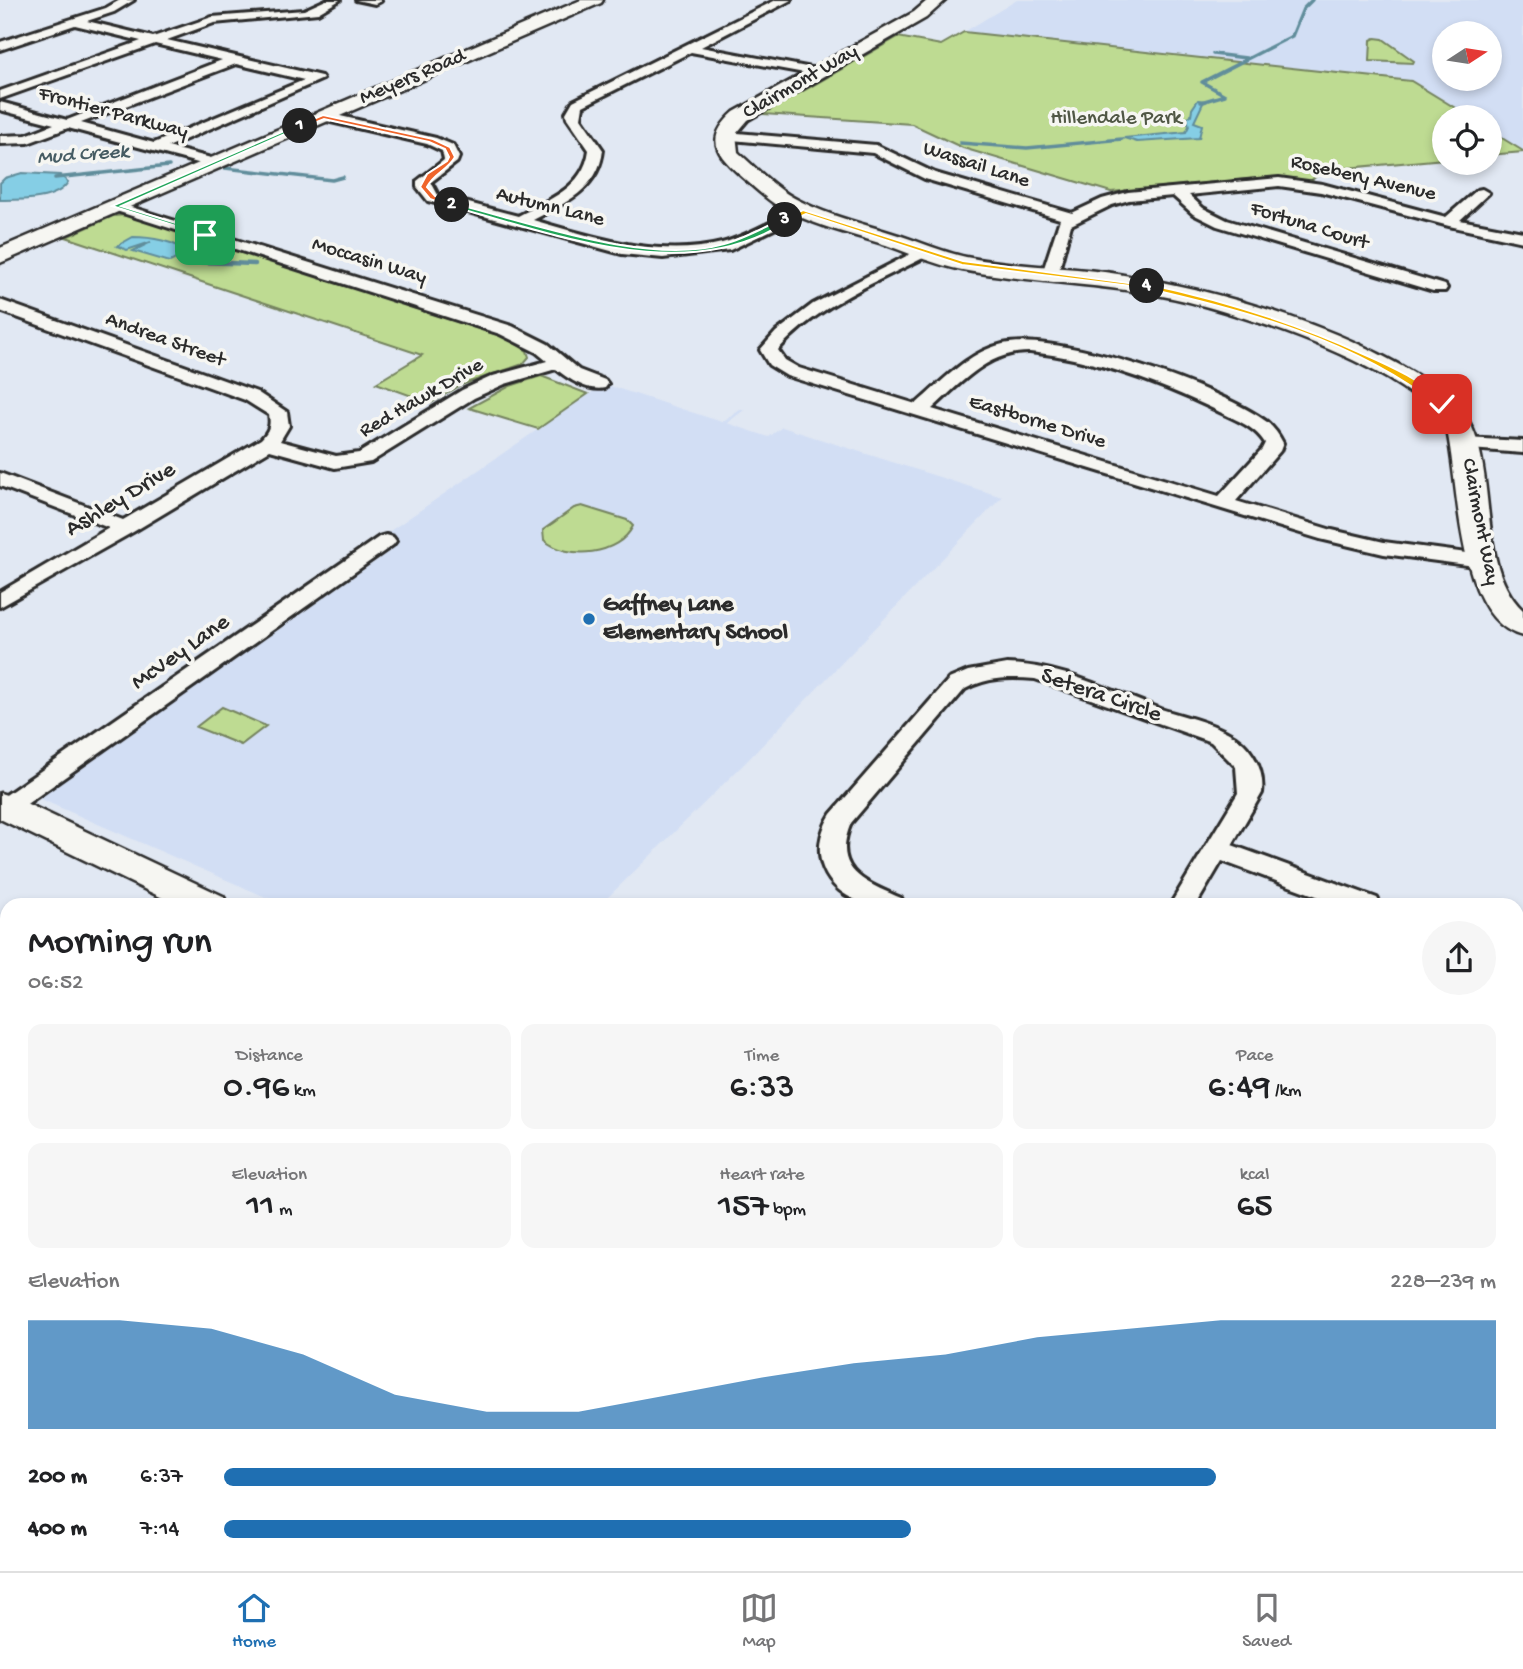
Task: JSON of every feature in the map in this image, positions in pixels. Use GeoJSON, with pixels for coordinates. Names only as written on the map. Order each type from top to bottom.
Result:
{"type":"FeatureCollection","features":[{"type":"Feature","properties":{"kind":"street"},"geometry":{"type":"LineString","coordinates":[[0,46],[110,10],[128,0]]}},
{"type":"Feature","properties":{"kind":"street"},"geometry":{"type":"LineString","coordinates":[[0,95],[212,20],[304,13],[318,10],[334,0]]}},
{"type":"Feature","properties":{"kind":"street"},"geometry":{"type":"LineString","coordinates":[[362,0],[376,1]]}},
{"type":"Feature","properties":{"kind":"street","name":"Meyers Road"},"geometry":{"type":"LineString","coordinates":[[0,256],[595,0]]}},
{"type":"Feature","properties":{"kind":"street"},"geometry":{"type":"LineString","coordinates":[[517,222],[583,184],[593,168],[596,150],[574,118],[573,113],[578,104],[785,0]]}},
{"type":"Feature","properties":{"kind":"street","name":"Clairmont Way"},"geometry":{"type":"LineString","coordinates":[[938,0],[920,15],[741,116],[726,136],[726,149],[736,164],[778,197],[806,211],[924,252],[978,266],[1118,281],[1180,292],[1246,310],[1307,331],[1389,369],[1432,395],[1459,425],[1482,561],[1497,602],[1523,627]]}},
{"type":"Feature","properties":{"kind":"street"},"geometry":{"type":"LineString","coordinates":[[75,22],[317,79],[156,147]]}},
{"type":"Feature","properties":{"kind":"street"},"geometry":{"type":"LineString","coordinates":[[688,48],[817,73]]}},
{"type":"Feature","properties":{"kind":"street"},"geometry":{"type":"LineString","coordinates":[[0,140],[28,139],[237,59]]}},
{"type":"Feature","properties":{"kind":"street","name":"Frontier Parkway"},"geometry":{"type":"LineString","coordinates":[[0,106],[215,163]]}},
{"type":"Feature","properties":{"kind":"street","name":"Autumn Lane"},"geometry":{"type":"LineString","coordinates":[[323,117],[431,141],[448,148],[452,157],[425,181],[426,192],[445,203],[622,249],[678,253],[724,247],[806,211]]}},
{"type":"Feature","properties":{"kind":"street","name":"Wassail Lane"},"geometry":{"type":"LineString","coordinates":[[726,136],[876,149],[930,176],[1071,218]]}},
{"type":"Feature","properties":{"kind":"street","name":"Rosebery Avenue"},"geometry":{"type":"LineString","coordinates":[[1071,218],[1118,198],[1263,182],[1295,184],[1448,222],[1523,237]]}},
{"type":"Feature","properties":{"kind":"street","name":"Fortuna Court"},"geometry":{"type":"LineString","coordinates":[[1175,190],[1198,211],[1222,223],[1439,288]]}},
{"type":"Feature","properties":{"kind":"street"},"geometry":{"type":"LineString","coordinates":[[1448,222],[1482,193]]}},
{"type":"Feature","properties":{"kind":"street","name":"Moccasin Way"},"geometry":{"type":"LineString","coordinates":[[115,206],[506,330],[542,348],[573,374],[599,384]]}},
{"type":"Feature","properties":{"kind":"street"},"geometry":{"type":"LineString","coordinates":[[1050,274],[1061,230],[1071,218]]}},
{"type":"Feature","properties":{"kind":"street","name":"Eastborne Drive"},"geometry":{"type":"LineString","coordinates":[[924,252],[823,305],[775,342],[769,350],[778,365],[918,411],[1364,543],[1482,561]]}},
{"type":"Feature","properties":{"kind":"street","name":"Andrea Street"},"geometry":{"type":"LineString","coordinates":[[5,311],[268,404],[278,412],[281,426],[268,443]]}},
{"type":"Feature","properties":{"kind":"street"},"geometry":{"type":"LineString","coordinates":[[918,411],[982,358],[1002,349],[1038,347],[1120,363],[1178,384],[1257,424],[1269,434],[1274,443],[1271,451],[1223,503]]}},
{"type":"Feature","properties":{"kind":"street","name":"Red Hawk Drive"},"geometry":{"type":"LineString","coordinates":[[268,443],[335,462],[364,458],[468,394],[499,380],[557,363]]}},
{"type":"Feature","properties":{"kind":"street","name":"Ashley Drive"},"geometry":{"type":"LineString","coordinates":[[0,601],[268,443]]}},
{"type":"Feature","properties":{"kind":"street"},"geometry":{"type":"LineString","coordinates":[[1464,444],[1523,447]]}},
{"type":"Feature","properties":{"kind":"street"},"geometry":{"type":"LineString","coordinates":[[0,480],[126,528]]}},
{"type":"Feature","properties":{"kind":"street","name":"McVey Lane"},"geometry":{"type":"LineString","coordinates":[[3,806],[386,541]]}},
{"type":"Feature","properties":{"kind":"street","name":"Setera Circle"},"geometry":{"type":"LineString","coordinates":[[877,898],[856,888],[833,865],[831,835],[840,820],[957,684],[983,673],[1011,670],[1038,673],[1219,737],[1237,750],[1246,761],[1252,782],[1250,793],[1187,898]]}},
{"type":"Feature","properties":{"kind":"street"},"geometry":{"type":"LineString","coordinates":[[3,806],[195,898]]}},
{"type":"Feature","properties":{"kind":"street"},"geometry":{"type":"LineString","coordinates":[[1217,849],[1349,898]]}},
{"type":"Feature","properties":{"kind":"shaded area"},"geometry":{"type":"Polygon","coordinates":[[[1017,0],[1523,0],[1523,151],[1502,138],[1502,105],[1450,105],[1411,81],[964,32],[1017,0]]]}},
{"type":"Feature","properties":{"kind":"shaded area","name":"Gaffney Lane Elementary School"},"geometry":{"type":"Polygon","coordinates":[[[604,384],[722,422],[740,409],[744,410],[727,423],[769,437],[782,427],[1002,497],[746,762],[607,898],[268,898],[38,798],[393,549],[374,542],[604,384]]]}},
{"type":"Feature","properties":{"kind":"green space","name":"Hillendale Park"},"geometry":{"type":"Polygon","coordinates":[[[964,32],[1411,81],[1450,105],[1432,105],[1432,160],[1325,170],[1310,181],[1270,177],[1111,192],[963,148],[912,124],[763,114],[898,37],[941,45],[964,32]]]}},
{"type":"Feature","properties":{"kind":"green space"},"geometry":{"type":"Polygon","coordinates":[[[1383,39],[1414,61],[1413,63],[1370,61],[1371,40],[1383,39]]]}},
{"type":"Feature","properties":{"kind":"green space"},"geometry":{"type":"Polygon","coordinates":[[[1502,138],[1523,151],[1502,154],[1502,138]]]}},
{"type":"Feature","properties":{"kind":"green space"},"geometry":{"type":"Polygon","coordinates":[[[127,215],[507,338],[527,351],[529,357],[523,364],[461,385],[431,403],[376,383],[422,355],[66,237],[113,216],[127,215]]]}},
{"type":"Feature","properties":{"kind":"green space"},"geometry":{"type":"Polygon","coordinates":[[[541,376],[588,394],[538,429],[469,408],[510,386],[541,376]]]}},
{"type":"Feature","properties":{"kind":"green space"},"geometry":{"type":"Polygon","coordinates":[[[582,506],[627,520],[633,526],[617,543],[592,552],[566,551],[544,540],[543,530],[574,508],[582,506]]]}},
{"type":"Feature","properties":{"kind":"green space"},"geometry":{"type":"Polygon","coordinates":[[[222,707],[266,726],[241,745],[196,727],[222,707]]]}},
{"type":"Feature","properties":{"kind":"water"},"geometry":{"type":"Polygon","coordinates":[[[1198,100],[1208,101],[1203,103],[1194,122],[1202,125],[1199,138],[1137,142],[1124,138],[1186,132],[1189,126],[1187,118],[1198,100]]]}},
{"type":"Feature","properties":{"kind":"water"},"geometry":{"type":"Polygon","coordinates":[[[22,173],[60,175],[68,182],[56,193],[47,196],[0,200],[0,183],[5,178],[22,173]]]}},
{"type":"Feature","properties":{"kind":"water"},"geometry":{"type":"Polygon","coordinates":[[[133,237],[177,245],[188,253],[170,262],[133,251],[151,242],[127,250],[117,246],[133,237]]]}},
{"type":"Feature","properties":{"kind":"waterway","name":"Mud Creek"},"geometry":{"type":"LineString","coordinates":[[1201,102],[1225,95],[1202,82],[1292,36],[1303,9],[1312,0]]}},
{"type":"Feature","properties":{"kind":"waterway"},"geometry":{"type":"LineString","coordinates":[[1213,54],[1246,58]]}},
{"type":"Feature","properties":{"kind":"waterway","name":"Mud Creek"},"geometry":{"type":"LineString","coordinates":[[960,143],[1027,148],[1122,139]]}},
{"type":"Feature","properties":{"kind":"waterway","name":"Mud Creek"},"geometry":{"type":"LineString","coordinates":[[55,178],[169,166]]}},
{"type":"Feature","properties":{"kind":"waterway","name":"Mud Creek"},"geometry":{"type":"LineString","coordinates":[[225,168],[332,180],[343,177]]}},
{"type":"Feature","properties":{"kind":"waterway"},"geometry":{"type":"LineString","coordinates":[[183,257],[199,262],[255,264]]}},
{"type":"Feature","properties":{"kind":"place","name":"Gaffney Lane Elementary School"},"geometry":{"type":"Point","coordinates":[589,619]}},
{"type":"Feature","properties":{"kind":"route"},"geometry":{"type":"LineString","coordinates":[[205,235],[115,206],[323,117],[431,141],[448,148],[452,157],[450,162],[425,181],[426,192],[433,198],[622,249],[663,253],[724,247],[806,211],[962,263],[1118,281],[1180,292],[1246,310],[1338,344],[1419,386],[1442,404]]}}]}
